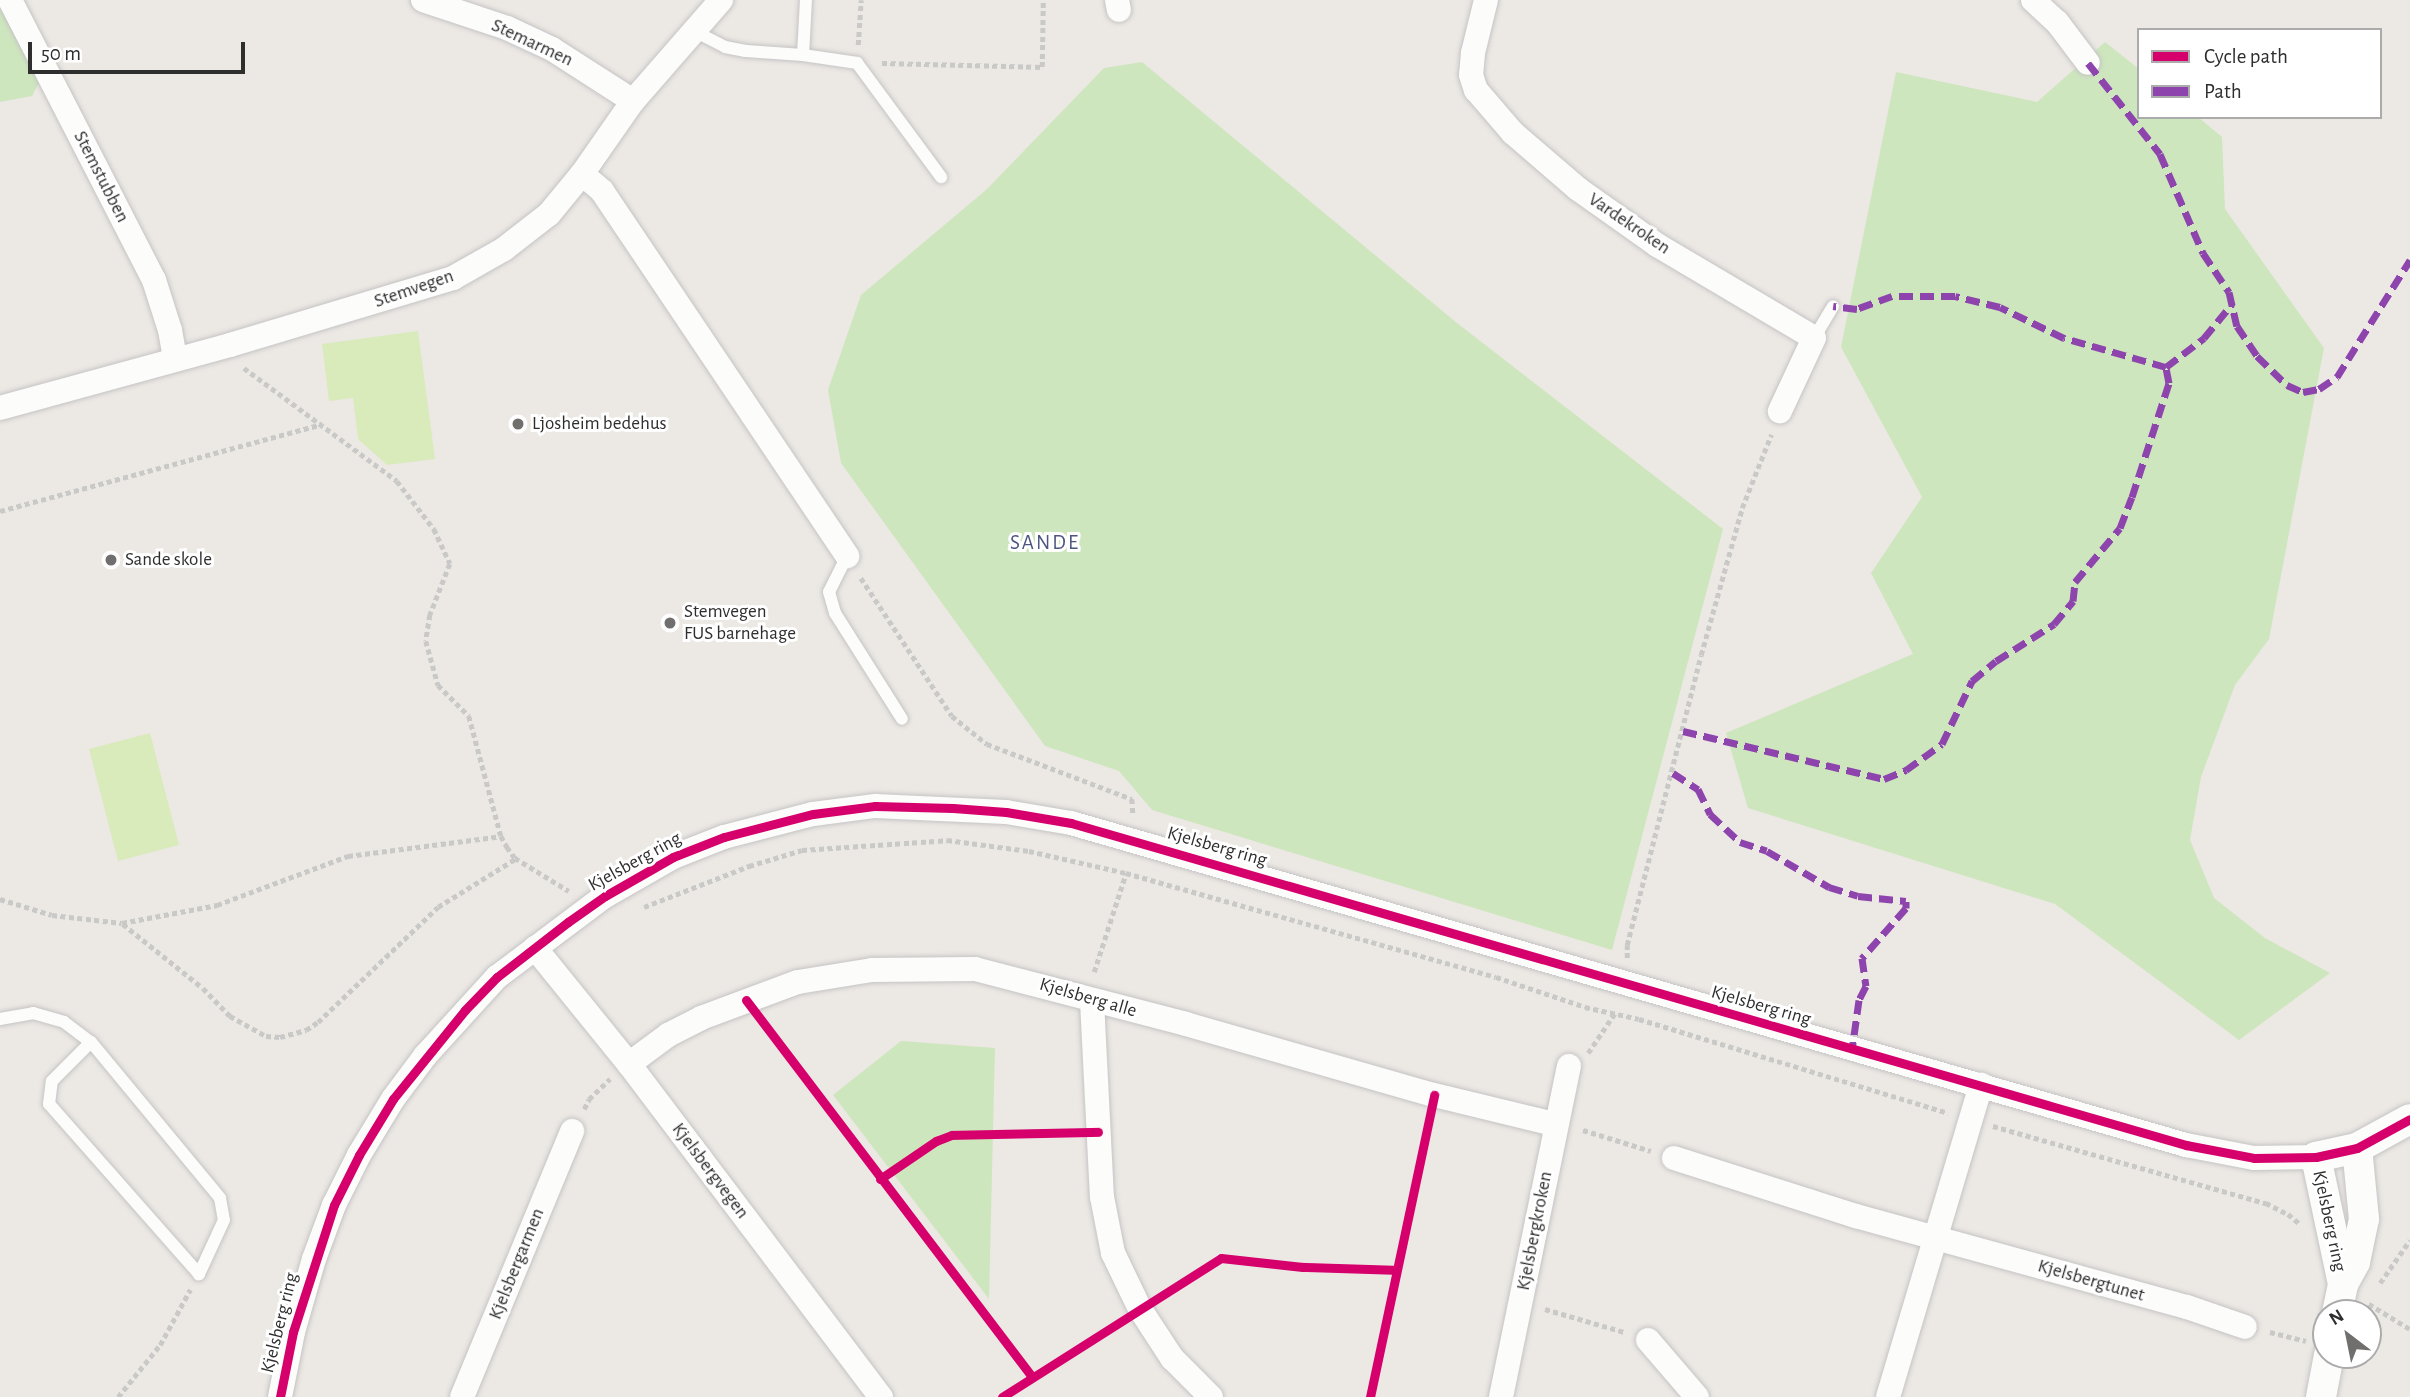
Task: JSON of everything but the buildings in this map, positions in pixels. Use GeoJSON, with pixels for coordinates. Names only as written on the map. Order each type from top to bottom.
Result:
{"type":"FeatureCollection","features":[{"type":"Feature","properties":{"kind":"street","name":"Stemstubben"},"geometry":{"type":"LineString","coordinates":[[10,0],[154,280],[170,330],[175,359]]}},
{"type":"Feature","properties":{"kind":"street","name":"Stemarmen"},"geometry":{"type":"LineString","coordinates":[[423,0],[507,28],[552,49],[633,101]]}},
{"type":"Feature","properties":{"kind":"street","name":"Stemvegen"},"geometry":{"type":"LineString","coordinates":[[0,408],[453,278],[504,249],[549,214],[582,174],[633,101],[722,0]]}},
{"type":"Feature","properties":{"kind":"street","name":"Vardekroken"},"geometry":{"type":"LineString","coordinates":[[1486,0],[1473,53],[1471,75],[1476,90],[1513,133],[1578,189],[1657,245],[1814,338]]}},
{"type":"Feature","properties":{"kind":"street"},"geometry":{"type":"LineString","coordinates":[[2033,0],[2057,22],[2088,63]]}},
{"type":"Feature","properties":{"kind":"street"},"geometry":{"type":"LineString","coordinates":[[582,174],[602,191],[847,556]]}},
{"type":"Feature","properties":{"kind":"street"},"geometry":{"type":"LineString","coordinates":[[1780,411],[1814,338]]}},
{"type":"Feature","properties":{"kind":"street","name":"Kjelsberg ring"},"geometry":{"type":"LineString","coordinates":[[280,1397],[293,1332],[314,1259],[334,1205],[359,1155],[393,1099],[425,1056],[497,977],[606,896],[673,857],[724,837],[813,814],[874,806],[1006,812],[1071,823],[2186,1145],[2254,1158],[2316,1157],[2357,1148],[2410,1119]]}},
{"type":"Feature","properties":{"kind":"street","name":"Kjelsbergvegen"},"geometry":{"type":"LineString","coordinates":[[535,948],[629,1064],[881,1397]]}},
{"type":"Feature","properties":{"kind":"street","name":"Kjelsberg alle"},"geometry":{"type":"LineString","coordinates":[[629,1064],[668,1035],[724,1009],[798,982],[872,970],[975,970],[1186,1024],[1434,1096],[1554,1124]]}},
{"type":"Feature","properties":{"kind":"street"},"geometry":{"type":"LineString","coordinates":[[1092,1001],[1102,1197],[1112,1253],[1140,1309],[1172,1358],[1211,1397]]}},
{"type":"Feature","properties":{"kind":"street","name":"Kjelsbergkroken"},"geometry":{"type":"LineString","coordinates":[[1501,1397],[1554,1124],[1577,1061]]}},
{"type":"Feature","properties":{"kind":"street"},"geometry":{"type":"LineString","coordinates":[[1888,1397],[1981,1085]]}},
{"type":"Feature","properties":{"kind":"street","name":"Kjelsbergarmen"},"geometry":{"type":"LineString","coordinates":[[470,1393],[572,1131]]}},
{"type":"Feature","properties":{"kind":"street","name":"Kjelsberg ring"},"geometry":{"type":"LineString","coordinates":[[2340,1299],[2355,1262],[2364,1219],[2357,1148]]}},
{"type":"Feature","properties":{"kind":"street","name":"Kjelsberg ring"},"geometry":{"type":"LineString","coordinates":[[2316,1157],[2340,1299]]}},
{"type":"Feature","properties":{"kind":"street","name":"Kjelsbergtunet"},"geometry":{"type":"LineString","coordinates":[[1674,1158],[1844,1212],[1936,1236],[2245,1327]]}},
{"type":"Feature","properties":{"kind":"street"},"geometry":{"type":"LineString","coordinates":[[1648,1340],[1697,1397]]}},
{"type":"Feature","properties":{"kind":"street"},"geometry":{"type":"LineString","coordinates":[[2320,1369],[2321,1397]]}},
{"type":"Feature","properties":{"kind":"lane"},"geometry":{"type":"LineString","coordinates":[[803,55],[806,0]]}},
{"type":"Feature","properties":{"kind":"lane"},"geometry":{"type":"LineString","coordinates":[[696,32],[725,47],[857,63],[941,177]]}},
{"type":"Feature","properties":{"kind":"lane"},"geometry":{"type":"LineString","coordinates":[[1814,338],[1833,306]]}},
{"type":"Feature","properties":{"kind":"lane"},"geometry":{"type":"LineString","coordinates":[[847,556],[830,592],[835,613],[902,719]]}},
{"type":"Feature","properties":{"kind":"lane"},"geometry":{"type":"LineString","coordinates":[[0,1019],[33,1013],[64,1022],[91,1042],[220,1198],[224,1220],[199,1274],[49,1104],[52,1081],[91,1042]]}},
{"type":"Feature","properties":{"kind":"path"},"geometry":{"type":"LineString","coordinates":[[861,0],[857,63],[1042,67],[1043,0]]}},
{"type":"Feature","properties":{"kind":"path"},"geometry":{"type":"LineString","coordinates":[[236,362],[397,481],[434,529],[450,564],[430,615],[426,641],[438,685],[469,716],[501,836],[515,859],[572,892]]}},
{"type":"Feature","properties":{"kind":"path"},"geometry":{"type":"LineString","coordinates":[[1628,963],[1627,945],[1705,641],[1742,508],[1780,411]]}},
{"type":"Feature","properties":{"kind":"path"},"geometry":{"type":"LineString","coordinates":[[0,512],[322,424]]}},
{"type":"Feature","properties":{"kind":"path"},"geometry":{"type":"LineString","coordinates":[[847,556],[952,716],[987,744],[1132,799],[1133,822]]}},
{"type":"Feature","properties":{"kind":"path"},"geometry":{"type":"LineString","coordinates":[[0,899],[52,915],[122,923],[217,905],[348,856],[501,836]]}},
{"type":"Feature","properties":{"kind":"path"},"geometry":{"type":"LineString","coordinates":[[640,909],[723,876],[802,850],[947,840],[1029,851],[1126,873],[1496,977],[1585,1007],[1615,1013],[1970,1119],[2266,1203],[2288,1213],[2308,1233]]}},
{"type":"Feature","properties":{"kind":"path"},"geometry":{"type":"LineString","coordinates":[[122,923],[203,988],[230,1016],[266,1036],[280,1037],[306,1030],[317,1022],[438,907],[515,859]]}},
{"type":"Feature","properties":{"kind":"path"},"geometry":{"type":"LineString","coordinates":[[1092,1001],[1093,974],[1126,873]]}},
{"type":"Feature","properties":{"kind":"path"},"geometry":{"type":"LineString","coordinates":[[1577,1061],[1596,1045],[1615,1013]]}},
{"type":"Feature","properties":{"kind":"path"},"geometry":{"type":"LineString","coordinates":[[572,1131],[589,1100],[629,1064]]}},
{"type":"Feature","properties":{"kind":"path"},"geometry":{"type":"LineString","coordinates":[[1554,1124],[1674,1158]]}},
{"type":"Feature","properties":{"kind":"path"},"geometry":{"type":"LineString","coordinates":[[2410,1240],[2366,1302],[2410,1329]]}},
{"type":"Feature","properties":{"kind":"path"},"geometry":{"type":"LineString","coordinates":[[118,1397],[160,1345],[199,1274]]}},
{"type":"Feature","properties":{"kind":"path"},"geometry":{"type":"LineString","coordinates":[[1520,1303],[1648,1340]]}},
{"type":"Feature","properties":{"kind":"path"},"geometry":{"type":"LineString","coordinates":[[2245,1327],[2312,1346]]}},
{"type":"Feature","properties":{"kind":"green space"},"geometry":{"type":"Polygon","coordinates":[[[0,0],[40,81],[32,96],[0,102],[0,0]]]}},
{"type":"Feature","properties":{"kind":"green space"},"geometry":{"type":"Polygon","coordinates":[[[2105,42],[2137,67],[2137,119],[2200,119],[2222,137],[2225,209],[2324,348],[2269,639],[2235,685],[2201,777],[2190,840],[2214,898],[2265,938],[2330,973],[2239,1040],[2055,904],[1748,808],[1726,733],[1913,654],[1871,573],[1922,497],[1841,347],[1896,72],[2037,102],[2105,42]]]}},
{"type":"Feature","properties":{"kind":"green space"},"geometry":{"type":"Polygon","coordinates":[[[1142,62],[1457,323],[1723,529],[1612,950],[1152,810],[1119,771],[1045,746],[841,463],[828,390],[861,295],[986,190],[1104,68],[1142,62]]]}},
{"type":"Feature","properties":{"kind":"green space"},"geometry":{"type":"Polygon","coordinates":[[[418,331],[435,459],[387,465],[358,439],[353,398],[329,401],[322,344],[418,331]]]}},
{"type":"Feature","properties":{"kind":"green space"},"geometry":{"type":"Polygon","coordinates":[[[150,733],[179,845],[118,861],[89,749],[150,733]]]}},
{"type":"Feature","properties":{"kind":"green space"},"geometry":{"type":"Polygon","coordinates":[[[901,1041],[995,1048],[989,1299],[833,1095],[901,1041]]]}},
{"type":"Feature","properties":{"kind":"marked path"},"geometry":{"type":"LineString","coordinates":[[2088,63],[2160,154],[2203,253],[2229,292],[2237,326],[2257,356],[2287,385],[2303,392],[2319,389],[2337,377],[2410,260]]}},
{"type":"Feature","properties":{"kind":"marked path"},"geometry":{"type":"LineString","coordinates":[[1683,731],[1884,779],[1906,770],[1942,744],[1972,681],[1996,661],[2054,624],[2073,601],[2075,582],[2120,528],[2132,497],[2169,383],[2166,367],[2064,338],[2000,307],[1955,296],[1892,296],[1857,309],[1833,306]]}},
{"type":"Feature","properties":{"kind":"marked path"},"geometry":{"type":"LineString","coordinates":[[2166,367],[2204,338],[2232,304]]}},
{"type":"Feature","properties":{"kind":"marked path"},"geometry":{"type":"LineString","coordinates":[[1673,773],[1698,789],[1710,814],[1740,842],[1767,851],[1829,887],[1858,896],[1906,901],[1906,908],[1862,958],[1866,986],[1859,1000],[1852,1050]]}},
{"type":"Feature","properties":{"kind":"cycle path"},"geometry":{"type":"LineString","coordinates":[[280,1397],[293,1332],[334,1205],[359,1155],[393,1099],[465,1010],[497,977],[568,922],[605,896],[673,857],[724,837],[813,814],[875,806],[953,808],[1006,812],[1071,823],[2186,1145],[2254,1158],[2316,1157],[2357,1148],[2410,1119]]}},
{"type":"Feature","properties":{"kind":"cycle path"},"geometry":{"type":"LineString","coordinates":[[746,1000],[1032,1377]]}},
{"type":"Feature","properties":{"kind":"cycle path"},"geometry":{"type":"LineString","coordinates":[[1370,1397],[1434,1095]]}},
{"type":"Feature","properties":{"kind":"cycle path"},"geometry":{"type":"LineString","coordinates":[[880,1179],[936,1141],[952,1135],[1098,1132]]}},
{"type":"Feature","properties":{"kind":"cycle path"},"geometry":{"type":"LineString","coordinates":[[1002,1397],[1221,1258],[1303,1267],[1396,1270]]}},
{"type":"Feature","properties":{"kind":"place","name":"Ljosheim bedehus"},"geometry":{"type":"Point","coordinates":[518,424]}},
{"type":"Feature","properties":{"kind":"place","name":"Sande skole"},"geometry":{"type":"Point","coordinates":[111,560]}},
{"type":"Feature","properties":{"kind":"place","name":"Stemvegen FUS barnehage"},"geometry":{"type":"Point","coordinates":[670,623]}},
{"type":"Feature","properties":{"kind":"district","name":"SANDE"},"geometry":{"type":"Point","coordinates":[1045,543]}}]}
